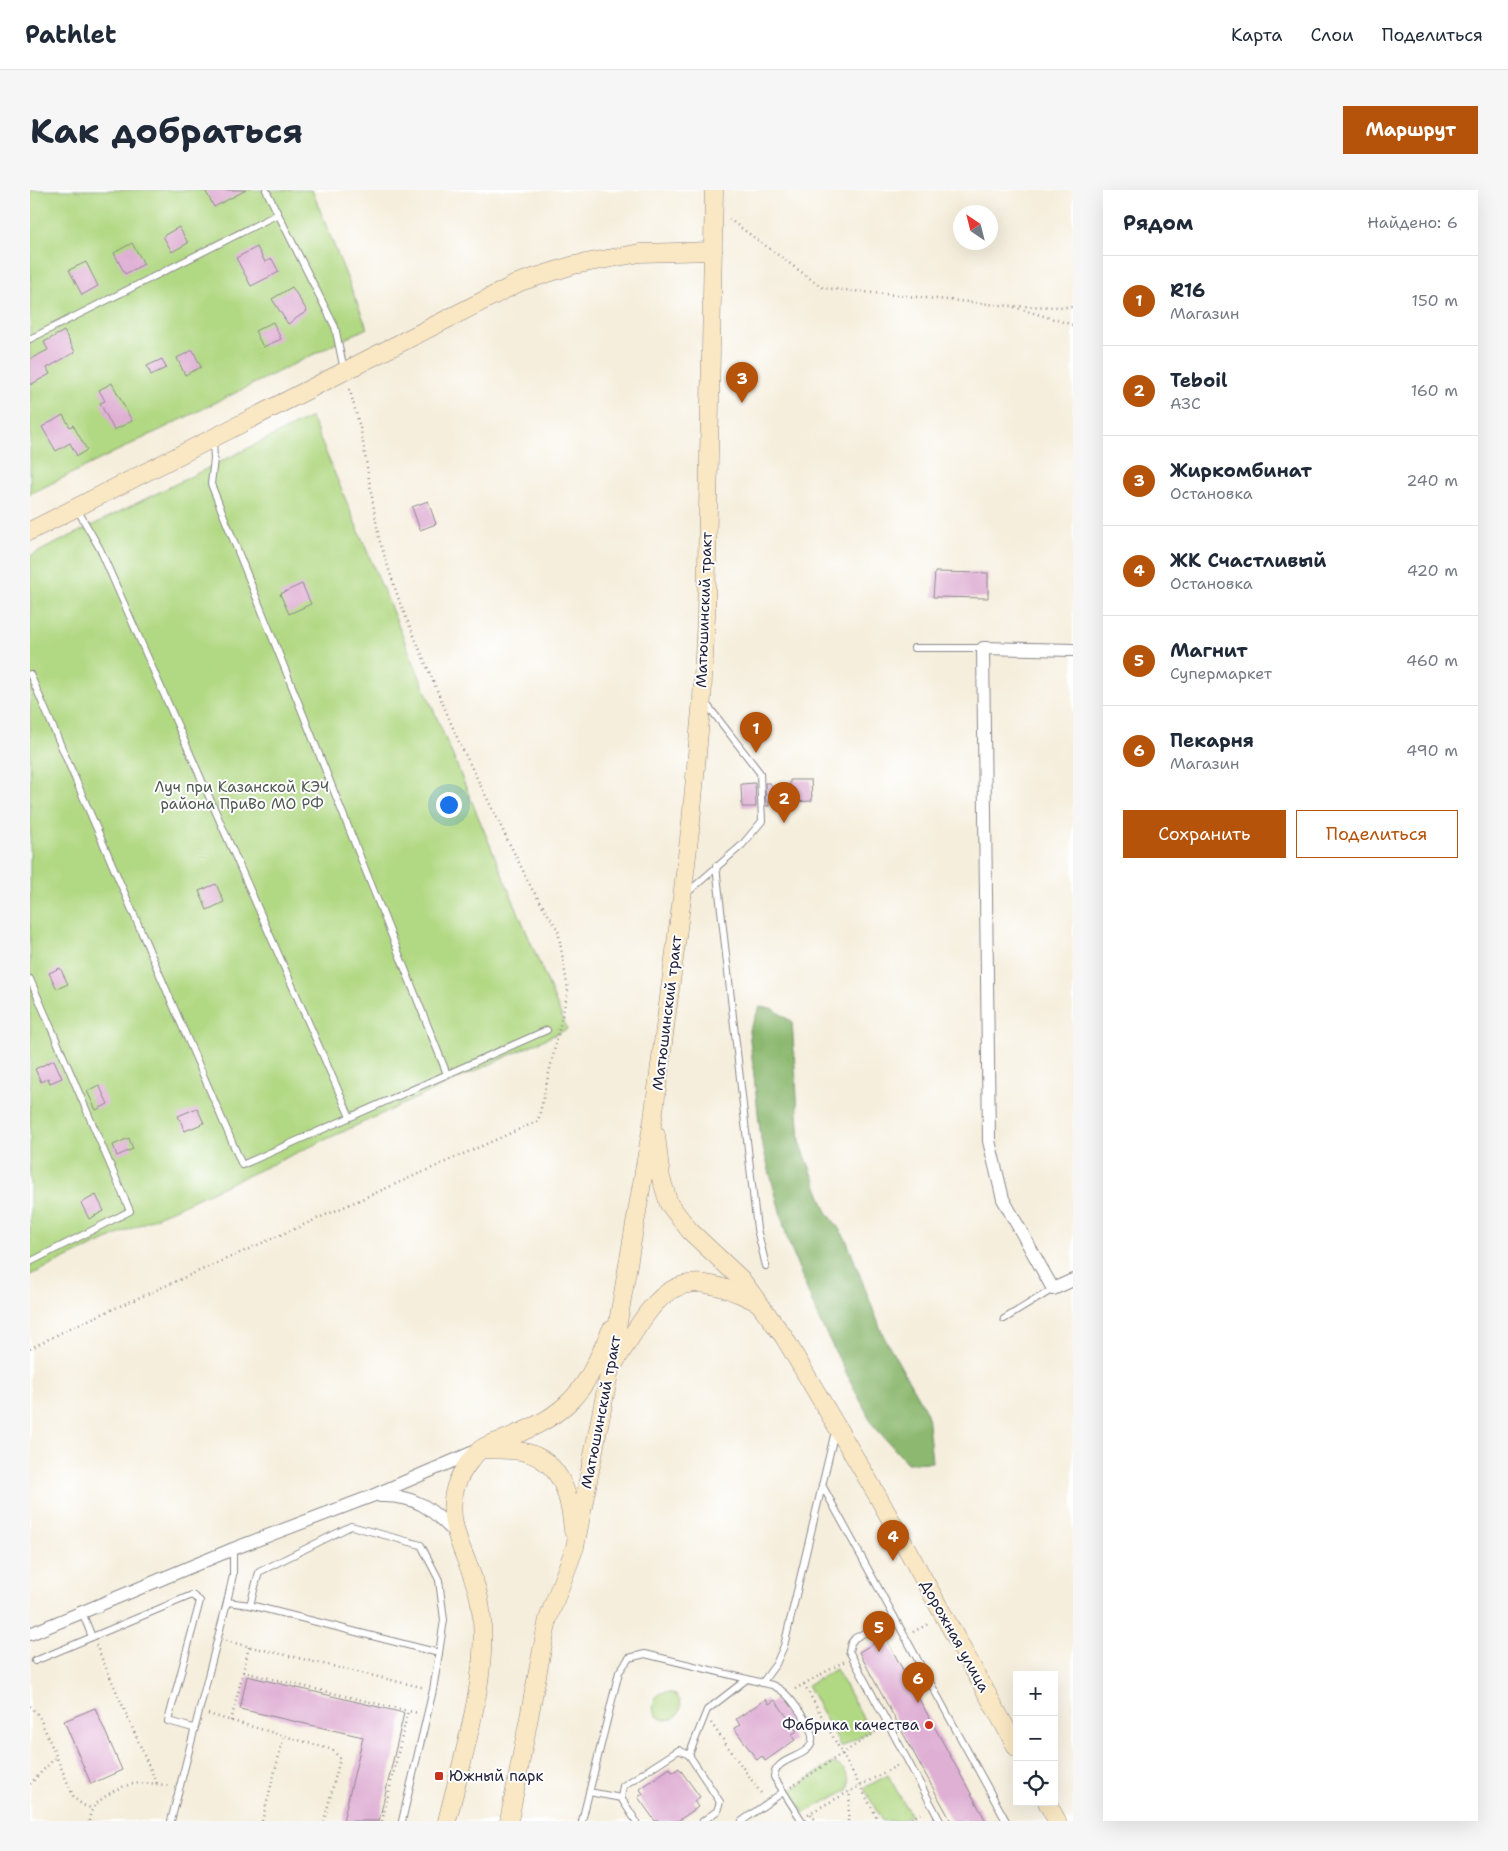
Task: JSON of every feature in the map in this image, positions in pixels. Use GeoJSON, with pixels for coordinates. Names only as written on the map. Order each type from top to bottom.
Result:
{"type":"FeatureCollection","features":[{"type":"Feature","properties":{"kind":"street","name":"Матюшинский тракт"},"geometry":{"type":"LineString","coordinates":[[509,1821],[548,1619],[575,1547],[610,1369],[653,1119],[682,898],[702,698],[706,616],[714,199]]}},
{"type":"Feature","properties":{"kind":"street"},"geometry":{"type":"LineString","coordinates":[[30,532],[345,373],[468,308],[529,279],[574,265],[640,253],[713,251]]}},
{"type":"Feature","properties":{"kind":"street"},"geometry":{"type":"LineString","coordinates":[[1073,650],[983,648],[990,1141],[1003,1199],[1053,1289],[1073,1280]]}},
{"type":"Feature","properties":{"kind":"street","name":"Дорожная улица"},"geometry":{"type":"LineString","coordinates":[[653,1119],[661,1178],[669,1204],[690,1231],[741,1279],[784,1337],[800,1369],[877,1495],[1013,1741]]}},
{"type":"Feature","properties":{"kind":"street"},"geometry":{"type":"LineString","coordinates":[[610,1369],[656,1299],[673,1289],[690,1284],[712,1284],[733,1290],[757,1302]]}},
{"type":"Feature","properties":{"kind":"street"},"geometry":{"type":"LineString","coordinates":[[30,1634],[233,1549],[372,1496],[541,1423],[567,1404],[588,1379],[620,1312]]}},
{"type":"Feature","properties":{"kind":"street"},"geometry":{"type":"LineString","coordinates":[[448,1821],[479,1683],[483,1655],[483,1628],[479,1599],[473,1575],[455,1533],[452,1499],[457,1481],[481,1449]]}},
{"type":"Feature","properties":{"kind":"street"},"geometry":{"type":"LineString","coordinates":[[481,1449],[524,1452],[540,1459],[553,1469],[564,1484],[570,1500],[575,1547]]}},
{"type":"Feature","properties":{"kind":"street"},"geometry":{"type":"LineString","coordinates":[[372,1496],[396,1495],[418,1501],[435,1511],[455,1533]]}},
{"type":"Feature","properties":{"kind":"street"},"geometry":{"type":"LineString","coordinates":[[1049,1806],[1057,1821]]}},
{"type":"Feature","properties":{"kind":"lane"},"geometry":{"type":"LineString","coordinates":[[266,190],[335,327],[345,373]]}},
{"type":"Feature","properties":{"kind":"lane"},"geometry":{"type":"LineString","coordinates":[[30,338],[278,214]]}},
{"type":"Feature","properties":{"kind":"lane"},"geometry":{"type":"LineString","coordinates":[[213,439],[214,459],[211,484],[447,1074]]}},
{"type":"Feature","properties":{"kind":"lane"},"geometry":{"type":"LineString","coordinates":[[76,508],[100,549],[350,1117]]}},
{"type":"Feature","properties":{"kind":"lane"},"geometry":{"type":"LineString","coordinates":[[914,648],[983,648]]}},
{"type":"Feature","properties":{"kind":"lane"},"geometry":{"type":"LineString","coordinates":[[30,674],[242,1165],[547,1030]]}},
{"type":"Feature","properties":{"kind":"lane"},"geometry":{"type":"LineString","coordinates":[[682,898],[742,845],[762,821],[760,773],[702,698]]}},
{"type":"Feature","properties":{"kind":"lane"},"geometry":{"type":"LineString","coordinates":[[716,866],[757,1229],[766,1266]]}},
{"type":"Feature","properties":{"kind":"lane"},"geometry":{"type":"LineString","coordinates":[[30,979],[130,1211],[30,1262]]}},
{"type":"Feature","properties":{"kind":"lane"},"geometry":{"type":"LineString","coordinates":[[1004,1319],[1053,1289]]}},
{"type":"Feature","properties":{"kind":"lane"},"geometry":{"type":"LineString","coordinates":[[762,1683],[776,1664],[784,1646],[836,1427]]}},
{"type":"Feature","properties":{"kind":"lane"},"geometry":{"type":"LineString","coordinates":[[822,1485],[1006,1821]]}},
{"type":"Feature","properties":{"kind":"lane"},"geometry":{"type":"LineString","coordinates":[[250,1605],[259,1572],[351,1526],[421,1545],[439,1580],[444,1620],[433,1690],[402,1821]]}},
{"type":"Feature","properties":{"kind":"lane"},"geometry":{"type":"LineString","coordinates":[[170,1821],[227,1602],[232,1575],[233,1549]]}},
{"type":"Feature","properties":{"kind":"lane"},"geometry":{"type":"LineString","coordinates":[[35,1661],[192,1596],[200,1601],[168,1722],[193,1728]]}},
{"type":"Feature","properties":{"kind":"lane"},"geometry":{"type":"LineString","coordinates":[[227,1602],[250,1605],[439,1653]]}},
{"type":"Feature","properties":{"kind":"lane"},"geometry":{"type":"LineString","coordinates":[[82,1612],[92,1637]]}},
{"type":"Feature","properties":{"kind":"lane"},"geometry":{"type":"LineString","coordinates":[[894,1617],[855,1638],[849,1647],[851,1658],[940,1821]]}},
{"type":"Feature","properties":{"kind":"lane"},"geometry":{"type":"LineString","coordinates":[[582,1821],[619,1672],[629,1658],[645,1654],[777,1687],[786,1694],[812,1729],[813,1738],[810,1746],[775,1772],[775,1780],[801,1820]]}},
{"type":"Feature","properties":{"kind":"lane"},"geometry":{"type":"LineString","coordinates":[[689,1755],[705,1713],[747,1679]]}},
{"type":"Feature","properties":{"kind":"lane"},"geometry":{"type":"LineString","coordinates":[[636,1821],[621,1798],[623,1786],[676,1750],[682,1750],[689,1755],[720,1802],[717,1811],[703,1821]]}},
{"type":"Feature","properties":{"kind":"lane"},"geometry":{"type":"LineString","coordinates":[[589,1792],[621,1798]]}},
{"type":"Feature","properties":{"kind":"lane"},"geometry":{"type":"LineString","coordinates":[[742,1821],[783,1792]]}},
{"type":"Feature","properties":{"kind":"path"},"geometry":{"type":"LineString","coordinates":[[714,199],[823,288],[1010,306],[1073,306]]}},
{"type":"Feature","properties":{"kind":"path"},"geometry":{"type":"LineString","coordinates":[[1010,306],[1073,325]]}},
{"type":"Feature","properties":{"kind":"path"},"geometry":{"type":"LineString","coordinates":[[905,1637],[944,1616]]}},
{"type":"Feature","properties":{"kind":"path"},"geometry":{"type":"LineString","coordinates":[[92,1637],[157,1784]]}},
{"type":"Feature","properties":{"kind":"path"},"geometry":{"type":"LineString","coordinates":[[217,1639],[433,1690]]}},
{"type":"Feature","properties":{"kind":"path"},"geometry":{"type":"LineString","coordinates":[[231,1721],[249,1647]]}},
{"type":"Feature","properties":{"kind":"path"},"geometry":{"type":"LineString","coordinates":[[786,1694],[851,1658]]}},
{"type":"Feature","properties":{"kind":"path"},"geometry":{"type":"LineString","coordinates":[[243,1672],[427,1715]]}},
{"type":"Feature","properties":{"kind":"path"},"geometry":{"type":"LineString","coordinates":[[804,1684],[879,1821]]}},
{"type":"Feature","properties":{"kind":"path"},"geometry":{"type":"LineString","coordinates":[[30,1706],[39,1716],[74,1798],[83,1805],[93,1809]]}},
{"type":"Feature","properties":{"kind":"path"},"geometry":{"type":"LineString","coordinates":[[198,1711],[332,1750],[340,1759],[324,1821]]}},
{"type":"Feature","properties":{"kind":"path"},"geometry":{"type":"LineString","coordinates":[[382,1821],[408,1711]]}},
{"type":"Feature","properties":{"kind":"path"},"geometry":{"type":"LineString","coordinates":[[705,1713],[768,1803]]}},
{"type":"Feature","properties":{"kind":"path"},"geometry":{"type":"LineString","coordinates":[[783,1792],[887,1725]]}},
{"type":"Feature","properties":{"kind":"path"},"geometry":{"type":"LineString","coordinates":[[262,1821],[284,1736]]}},
{"type":"Feature","properties":{"kind":"path"},"geometry":{"type":"LineString","coordinates":[[30,1784],[56,1757]]}},
{"type":"Feature","properties":{"kind":"path"},"geometry":{"type":"LineString","coordinates":[[801,1820],[810,1813],[906,1760]]}},
{"type":"Feature","properties":{"kind":"path"},"geometry":{"type":"LineString","coordinates":[[89,1821],[93,1809],[99,1801],[121,1785],[157,1784],[178,1787]]}},
{"type":"Feature","properties":{"kind":"path"},"geometry":{"type":"LineString","coordinates":[[848,1821],[850,1791]]}},
{"type":"Feature","properties":{"kind":"path"},"geometry":{"type":"LineString","coordinates":[[907,1821],[932,1808]]}},
{"type":"Feature","properties":{"kind":"path"},"geometry":{"type":"LineString","coordinates":[[810,1813],[816,1821]]}},
{"type":"Feature","properties":{"kind":"green space"},"geometry":{"type":"Polygon","coordinates":[[[30,190],[312,190],[367,328],[30,494],[30,190]]]}},
{"type":"Feature","properties":{"kind":"green space","name":"Луч при Казанской КЭЧ района ПриВо МО РФ"},"geometry":{"type":"Polygon","coordinates":[[[311,417],[567,1029],[30,1275],[30,556],[311,417]]]}},
{"type":"Feature","properties":{"kind":"green space"},"geometry":{"type":"Polygon","coordinates":[[[760,1007],[772,1008],[792,1022],[800,1142],[826,1210],[846,1239],[883,1335],[927,1413],[932,1462],[907,1463],[873,1425],[819,1320],[788,1241],[761,1140],[749,1030],[760,1007]]]}},
{"type":"Feature","properties":{"kind":"green space"},"geometry":{"type":"Polygon","coordinates":[[[836,1669],[870,1731],[841,1747],[807,1685],[836,1669]]]}},
{"type":"Feature","properties":{"kind":"green space"},"geometry":{"type":"Polygon","coordinates":[[[667,1692],[677,1696],[681,1706],[677,1716],[667,1720],[657,1716],[653,1706],[657,1696],[667,1692]]]}},
{"type":"Feature","properties":{"kind":"green space"},"geometry":{"type":"Polygon","coordinates":[[[832,1763],[840,1766],[846,1772],[849,1780],[849,1789],[804,1813],[789,1791],[832,1763]]]}},
{"type":"Feature","properties":{"kind":"green space"},"geometry":{"type":"Polygon","coordinates":[[[888,1775],[911,1816],[901,1821],[882,1821],[864,1788],[888,1775]]]}},
{"type":"Feature","properties":{"kind":"building"},"geometry":{"type":"Polygon","coordinates":[[[205,190],[246,190],[214,207],[205,190]]]}},
{"type":"Feature","properties":{"kind":"building"},"geometry":{"type":"Polygon","coordinates":[[[179,227],[188,243],[172,252],[163,236],[179,227]]]}},
{"type":"Feature","properties":{"kind":"building"},"geometry":{"type":"Polygon","coordinates":[[[132,243],[144,264],[125,274],[114,253],[132,243]]]}},
{"type":"Feature","properties":{"kind":"building"},"geometry":{"type":"Polygon","coordinates":[[[257,247],[265,262],[272,259],[279,272],[251,286],[236,258],[257,247]]]}},
{"type":"Feature","properties":{"kind":"building"},"geometry":{"type":"Polygon","coordinates":[[[86,262],[98,286],[82,295],[69,270],[86,262]]]}},
{"type":"Feature","properties":{"kind":"building"},"geometry":{"type":"Polygon","coordinates":[[[292,287],[307,311],[288,324],[272,299],[292,287]]]}},
{"type":"Feature","properties":{"kind":"building"},"geometry":{"type":"Polygon","coordinates":[[[273,322],[281,339],[263,347],[255,331],[273,322]]]}},
{"type":"Feature","properties":{"kind":"building"},"geometry":{"type":"Polygon","coordinates":[[[64,331],[75,352],[47,368],[50,374],[30,385],[30,359],[48,350],[44,342],[64,331]]]}},
{"type":"Feature","properties":{"kind":"building"},"geometry":{"type":"Polygon","coordinates":[[[193,350],[201,367],[185,375],[177,358],[193,350]]]}},
{"type":"Feature","properties":{"kind":"building"},"geometry":{"type":"Polygon","coordinates":[[[162,359],[166,368],[151,375],[147,366],[162,359]]]}},
{"type":"Feature","properties":{"kind":"building"},"geometry":{"type":"Polygon","coordinates":[[[112,383],[132,421],[114,430],[100,403],[105,401],[99,390],[112,383]]]}},
{"type":"Feature","properties":{"kind":"building"},"geometry":{"type":"Polygon","coordinates":[[[63,415],[70,427],[73,425],[87,450],[77,456],[70,443],[56,451],[42,427],[63,415]]]}},
{"type":"Feature","properties":{"kind":"building"},"geometry":{"type":"Polygon","coordinates":[[[428,501],[436,524],[420,530],[412,507],[428,501]]]}},
{"type":"Feature","properties":{"kind":"building"},"geometry":{"type":"Polygon","coordinates":[[[935,572],[988,573],[988,598],[933,597],[935,572]]]}},
{"type":"Feature","properties":{"kind":"building"},"geometry":{"type":"Polygon","coordinates":[[[302,584],[311,604],[289,614],[280,594],[302,584]]]}},
{"type":"Feature","properties":{"kind":"building"},"geometry":{"type":"Polygon","coordinates":[[[790,780],[811,780],[812,801],[791,802],[791,798],[769,799],[769,806],[766,806],[765,783],[770,783],[773,787],[790,786],[790,780]]]}},
{"type":"Feature","properties":{"kind":"building"},"geometry":{"type":"Polygon","coordinates":[[[755,783],[756,807],[742,807],[741,784],[755,783]]]}},
{"type":"Feature","properties":{"kind":"building"},"geometry":{"type":"Polygon","coordinates":[[[216,884],[224,902],[207,910],[199,891],[216,884]]]}},
{"type":"Feature","properties":{"kind":"building"},"geometry":{"type":"Polygon","coordinates":[[[60,968],[68,984],[57,989],[49,973],[60,968]]]}},
{"type":"Feature","properties":{"kind":"building"},"geometry":{"type":"Polygon","coordinates":[[[54,1060],[62,1078],[50,1083],[48,1078],[41,1082],[35,1069],[54,1060]]]}},
{"type":"Feature","properties":{"kind":"building"},"geometry":{"type":"Polygon","coordinates":[[[99,1085],[108,1104],[96,1110],[87,1091],[99,1085]]]}},
{"type":"Feature","properties":{"kind":"building"},"geometry":{"type":"Polygon","coordinates":[[[197,1108],[204,1123],[185,1131],[178,1116],[197,1108]]]}},
{"type":"Feature","properties":{"kind":"building"},"geometry":{"type":"Polygon","coordinates":[[[129,1138],[133,1149],[117,1156],[113,1145],[129,1138]]]}},
{"type":"Feature","properties":{"kind":"building"},"geometry":{"type":"Polygon","coordinates":[[[96,1195],[104,1211],[89,1219],[81,1203],[96,1195]]]}},
{"type":"Feature","properties":{"kind":"building"},"geometry":{"type":"Polygon","coordinates":[[[885,1637],[986,1821],[951,1821],[859,1652],[885,1637]]]}},
{"type":"Feature","properties":{"kind":"building"},"geometry":{"type":"Polygon","coordinates":[[[247,1676],[404,1713],[379,1821],[343,1821],[363,1737],[240,1709],[247,1676]]]}},
{"type":"Feature","properties":{"kind":"building"},"geometry":{"type":"Polygon","coordinates":[[[766,1699],[769,1704],[775,1700],[797,1731],[791,1735],[795,1740],[765,1761],[762,1756],[757,1760],[734,1728],[740,1725],[736,1719],[766,1699]]]}},
{"type":"Feature","properties":{"kind":"building"},"geometry":{"type":"Polygon","coordinates":[[[95,1708],[122,1770],[91,1784],[64,1721],[95,1708]]]}},
{"type":"Feature","properties":{"kind":"building"},"geometry":{"type":"Polygon","coordinates":[[[670,1768],[673,1772],[679,1768],[700,1797],[694,1801],[698,1807],[678,1821],[655,1821],[638,1797],[643,1794],[640,1789],[670,1768]]]}},
{"type":"Feature","properties":{"kind":"place","name":"Жиркомбинат"},"geometry":{"type":"Point","coordinates":[742,403]}},
{"type":"Feature","properties":{"kind":"place","name":"R16"},"geometry":{"type":"Point","coordinates":[756,753]}},
{"type":"Feature","properties":{"kind":"place","name":"Teboil"},"geometry":{"type":"Point","coordinates":[784,823]}},
{"type":"Feature","properties":{"kind":"place","name":"ЖК Счастливый"},"geometry":{"type":"Point","coordinates":[893,1561]}},
{"type":"Feature","properties":{"kind":"place","name":"Магнит"},"geometry":{"type":"Point","coordinates":[879,1652]}},
{"type":"Feature","properties":{"kind":"place","name":"Пекарня"},"geometry":{"type":"Point","coordinates":[918,1703]}},
{"type":"Feature","properties":{"kind":"place","name":"Фабрика качества"},"geometry":{"type":"Point","coordinates":[929,1725]}},
{"type":"Feature","properties":{"kind":"place","name":"Южный парк"},"geometry":{"type":"Point","coordinates":[439,1776]}}]}
